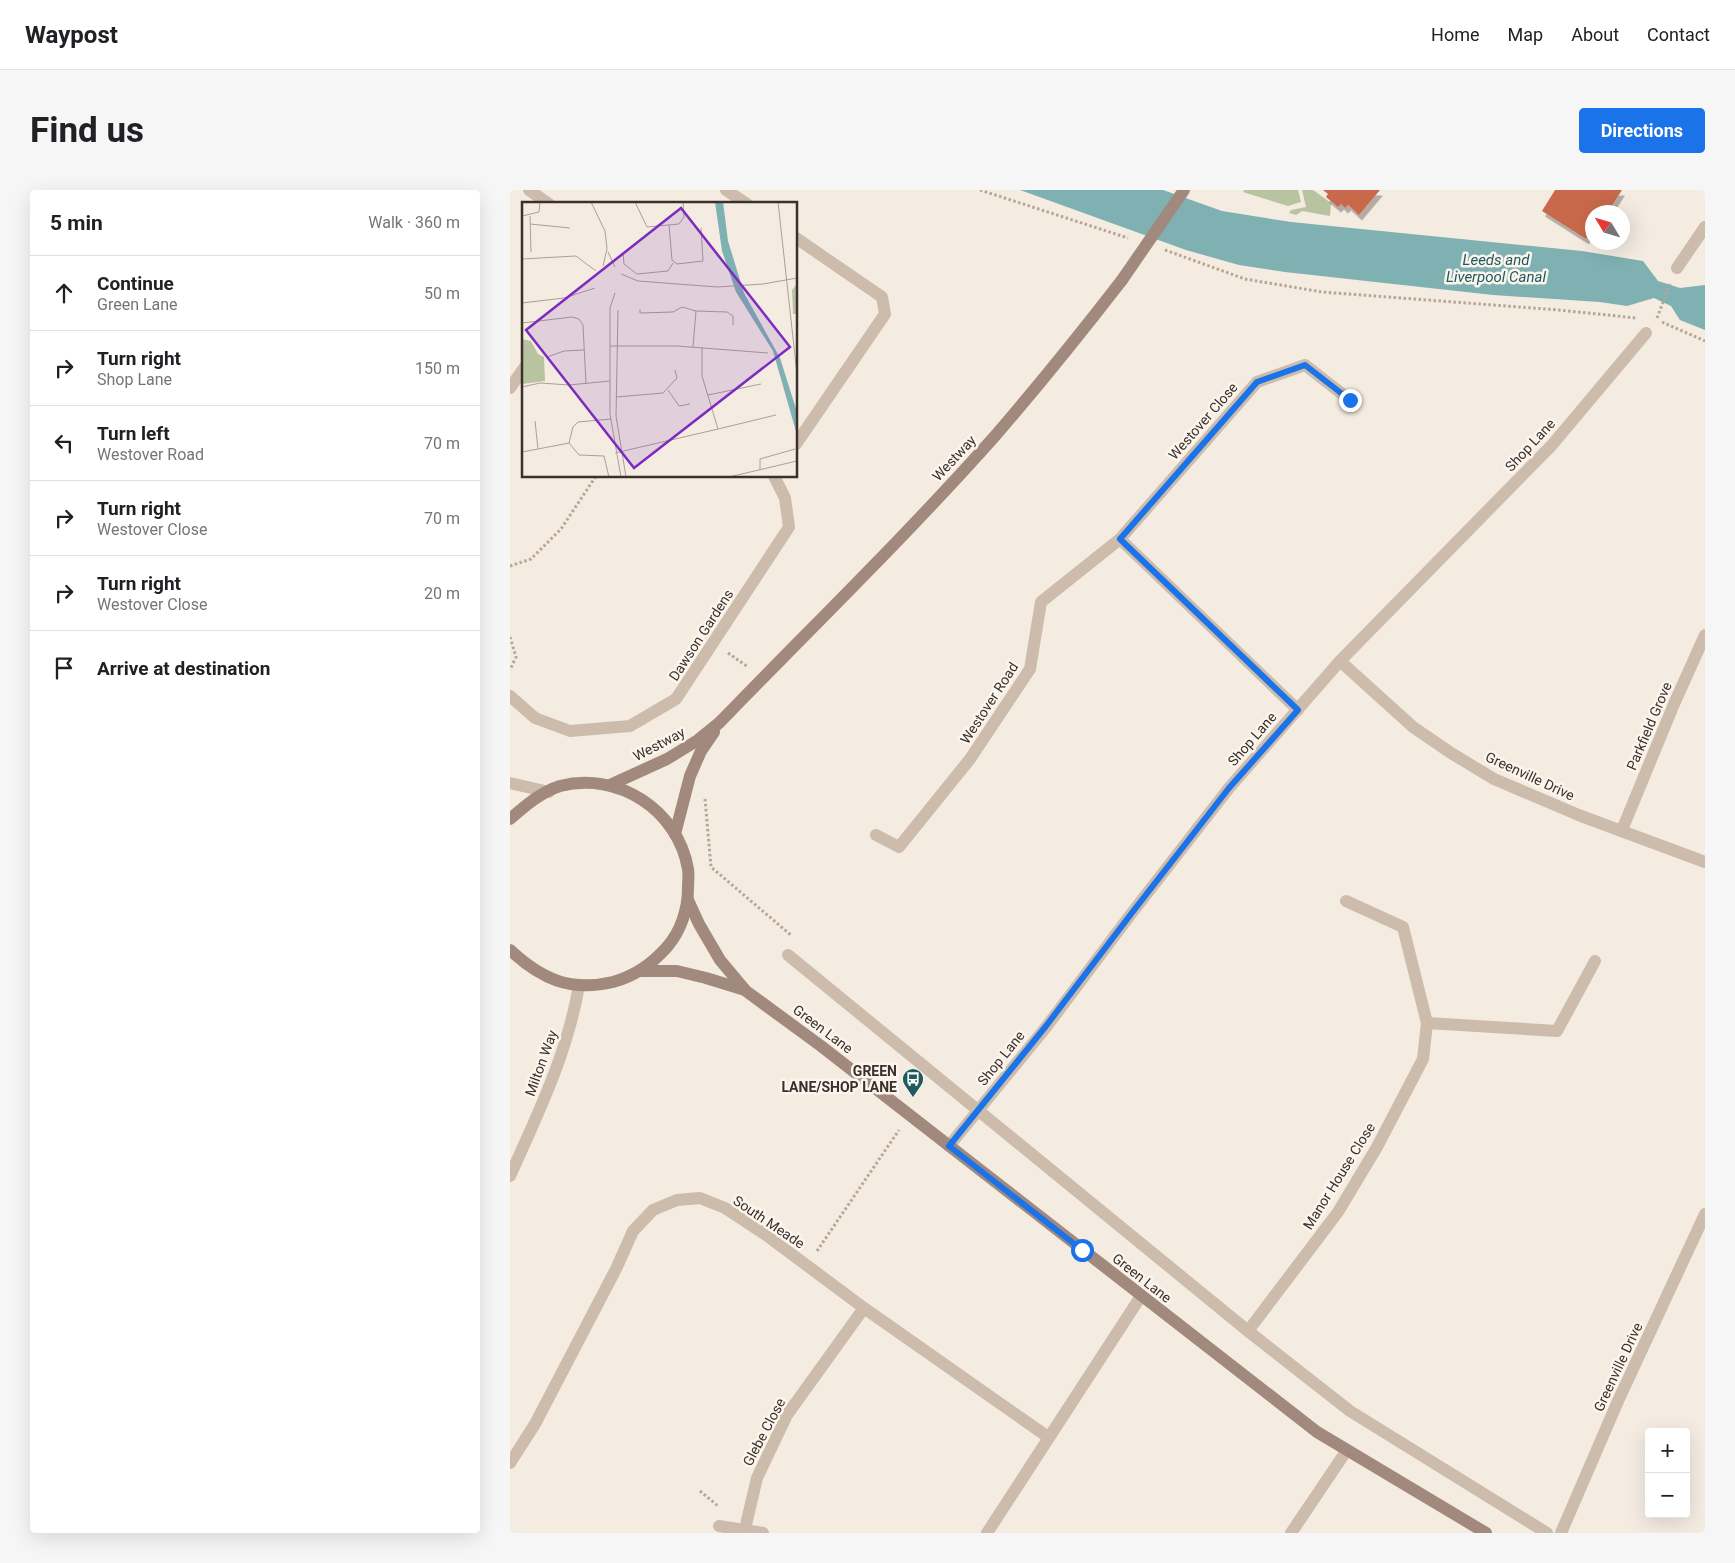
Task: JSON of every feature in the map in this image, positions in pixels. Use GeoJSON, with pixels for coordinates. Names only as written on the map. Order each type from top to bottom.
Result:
{"type":"FeatureCollection","features":[{"type":"Feature","properties":{"kind":"main road","name":"Westway"},"geometry":{"type":"LineString","coordinates":[[610,785],[667,760],[698,740],[719,723],[906,531],[995,436],[1081,332],[1122,280],[1184,190]]}},
{"type":"Feature","properties":{"kind":"main road","name":"Westway"},"geometry":{"type":"LineString","coordinates":[[675,834],[690,776],[719,723]]}},
{"type":"Feature","properties":{"kind":"main road"},"geometry":{"type":"LineString","coordinates":[[510,819],[530,801],[559,787],[585,782],[610,785],[629,791],[648,803],[670,824],[682,846],[688,870],[688,900],[682,922],[671,942],[658,957],[640,971],[623,979],[599,985],[579,985],[554,980],[530,967],[510,950]]}},
{"type":"Feature","properties":{"kind":"main road","name":"Green Lane"},"geometry":{"type":"LineString","coordinates":[[688,900],[699,924],[720,960],[746,991],[1317,1432],[1486,1533]]}},
{"type":"Feature","properties":{"kind":"main road","name":"Green Lane"},"geometry":{"type":"LineString","coordinates":[[640,971],[677,972],[706,978],[746,991]]}},
{"type":"Feature","properties":{"kind":"street"},"geometry":{"type":"LineString","coordinates":[[529,190],[546,202]]}},
{"type":"Feature","properties":{"kind":"street"},"geometry":{"type":"LineString","coordinates":[[726,190],[743,202]]}},
{"type":"Feature","properties":{"kind":"street"},"geometry":{"type":"LineString","coordinates":[[1678,268],[1705,228]]}},
{"type":"Feature","properties":{"kind":"street"},"geometry":{"type":"LineString","coordinates":[[798,239],[882,297],[885,314],[798,441]]}},
{"type":"Feature","properties":{"kind":"street","name":"Shop Lane"},"geometry":{"type":"LineString","coordinates":[[949,1146],[1046,1026],[1229,788],[1340,661],[1552,445],[1646,333]]}},
{"type":"Feature","properties":{"kind":"street","name":"Westover Close"},"geometry":{"type":"LineString","coordinates":[[1120,539],[1257,382],[1305,365],[1350,400]]}},
{"type":"Feature","properties":{"kind":"street"},"geometry":{"type":"LineString","coordinates":[[510,388],[522,371]]}},
{"type":"Feature","properties":{"kind":"street","name":"Dawson Gardens"},"geometry":{"type":"LineString","coordinates":[[510,696],[535,718],[570,731],[630,726],[676,699],[789,527],[785,498],[775,478]]}},
{"type":"Feature","properties":{"kind":"street"},"geometry":{"type":"LineString","coordinates":[[1120,539],[1298,710]]}},
{"type":"Feature","properties":{"kind":"street","name":"Westover Road"},"geometry":{"type":"LineString","coordinates":[[876,835],[899,847],[970,759],[1030,669],[1042,602],[1120,539]]}},
{"type":"Feature","properties":{"kind":"street","name":"Parkfield Grove"},"geometry":{"type":"LineString","coordinates":[[1622,830],[1705,635]]}},
{"type":"Feature","properties":{"kind":"street","name":"Greenville Drive"},"geometry":{"type":"LineString","coordinates":[[1340,661],[1413,727],[1487,774],[1581,816],[1705,862]]}},
{"type":"Feature","properties":{"kind":"street"},"geometry":{"type":"LineString","coordinates":[[510,783],[549,792]]}},
{"type":"Feature","properties":{"kind":"street","name":"Manor House Close"},"geometry":{"type":"LineString","coordinates":[[1248,1331],[1338,1212],[1377,1148],[1423,1059],[1427,1023],[1403,927],[1346,901]]}},
{"type":"Feature","properties":{"kind":"street"},"geometry":{"type":"LineString","coordinates":[[788,955],[978,1112],[1248,1331],[1350,1411],[1547,1533]]}},
{"type":"Feature","properties":{"kind":"street"},"geometry":{"type":"LineString","coordinates":[[1427,1023],[1557,1031],[1595,961]]}},
{"type":"Feature","properties":{"kind":"street","name":"Milton Way"},"geometry":{"type":"LineString","coordinates":[[510,1176],[540,1110],[566,1043],[579,985]]}},
{"type":"Feature","properties":{"kind":"street","name":"South Meade"},"geometry":{"type":"LineString","coordinates":[[510,1463],[535,1424],[616,1269],[633,1231],[653,1210],[677,1200],[700,1198],[724,1208],[766,1235],[864,1308],[1048,1437]]}},
{"type":"Feature","properties":{"kind":"street","name":"Greenville Drive"},"geometry":{"type":"LineString","coordinates":[[1561,1533],[1618,1401],[1705,1214]]}},
{"type":"Feature","properties":{"kind":"street"},"geometry":{"type":"LineString","coordinates":[[987,1533],[1140,1296]]}},
{"type":"Feature","properties":{"kind":"street","name":"Glebe Close"},"geometry":{"type":"LineString","coordinates":[[746,1529],[757,1478],[787,1415],[864,1308]]}},
{"type":"Feature","properties":{"kind":"street"},"geometry":{"type":"LineString","coordinates":[[1291,1533],[1347,1450]]}},
{"type":"Feature","properties":{"kind":"street"},"geometry":{"type":"LineString","coordinates":[[719,1526],[763,1533]]}},
{"type":"Feature","properties":{"kind":"path"},"geometry":{"type":"LineString","coordinates":[[980,190],[1136,241]]}},
{"type":"Feature","properties":{"kind":"path"},"geometry":{"type":"LineString","coordinates":[[1164,250],[1245,279],[1322,292],[1559,310],[1637,318]]}},
{"type":"Feature","properties":{"kind":"path"},"geometry":{"type":"LineString","coordinates":[[1658,315],[1678,268]]}},
{"type":"Feature","properties":{"kind":"path"},"geometry":{"type":"LineString","coordinates":[[1656,320],[1705,341]]}},
{"type":"Feature","properties":{"kind":"path"},"geometry":{"type":"LineString","coordinates":[[510,566],[531,559],[561,528],[595,478]]}},
{"type":"Feature","properties":{"kind":"path"},"geometry":{"type":"LineString","coordinates":[[510,637],[516,657],[510,670]]}},
{"type":"Feature","properties":{"kind":"path"},"geometry":{"type":"LineString","coordinates":[[714,642],[763,678]]}},
{"type":"Feature","properties":{"kind":"path"},"geometry":{"type":"LineString","coordinates":[[707,790],[704,798],[711,866],[798,941],[788,955]]}},
{"type":"Feature","properties":{"kind":"path"},"geometry":{"type":"LineString","coordinates":[[807,1266],[909,1116]]}},
{"type":"Feature","properties":{"kind":"green space"},"geometry":{"type":"Polygon","coordinates":[[[1244,190],[1298,190],[1301,202],[1288,206],[1243,192],[1244,190]]]}},
{"type":"Feature","properties":{"kind":"green space"},"geometry":{"type":"Polygon","coordinates":[[[1302,190],[1313,190],[1331,203],[1330,216],[1302,211],[1296,215],[1289,213],[1291,210],[1306,207],[1302,190]]]}},
{"type":"Feature","properties":{"kind":"water","name":"Leeds and Liverpool Canal"},"geometry":{"type":"Polygon","coordinates":[[[1020,190],[1163,190],[1222,211],[1291,222],[1582,251],[1643,261],[1658,281],[1680,288],[1705,285],[1705,330],[1680,320],[1671,306],[1654,298],[1627,306],[1600,302],[1493,295],[1285,272],[1239,265],[1186,250],[1020,190]]]}},
{"type":"Feature","properties":{"kind":"building"},"geometry":{"type":"Polygon","coordinates":[[[1323,190],[1380,190],[1359,215],[1348,205],[1345,208],[1341,204],[1338,207],[1326,197],[1328,194],[1323,190]]]}},
{"type":"Feature","properties":{"kind":"building"},"geometry":{"type":"Polygon","coordinates":[[[1555,190],[1622,190],[1612,205],[1585,205],[1585,238],[1542,211],[1555,190]]]}},
{"type":"Feature","properties":{"kind":"place","name":"GREEN LANE/SHOP LANE"},"geometry":{"type":"Point","coordinates":[913,1098]}},
{"type":"Feature","properties":{"kind":"route"},"geometry":{"type":"LineString","coordinates":[[1082,1250],[949,1146],[1046,1026],[1229,788],[1298,710],[1120,539],[1257,382],[1305,365],[1350,400]]}}]}
